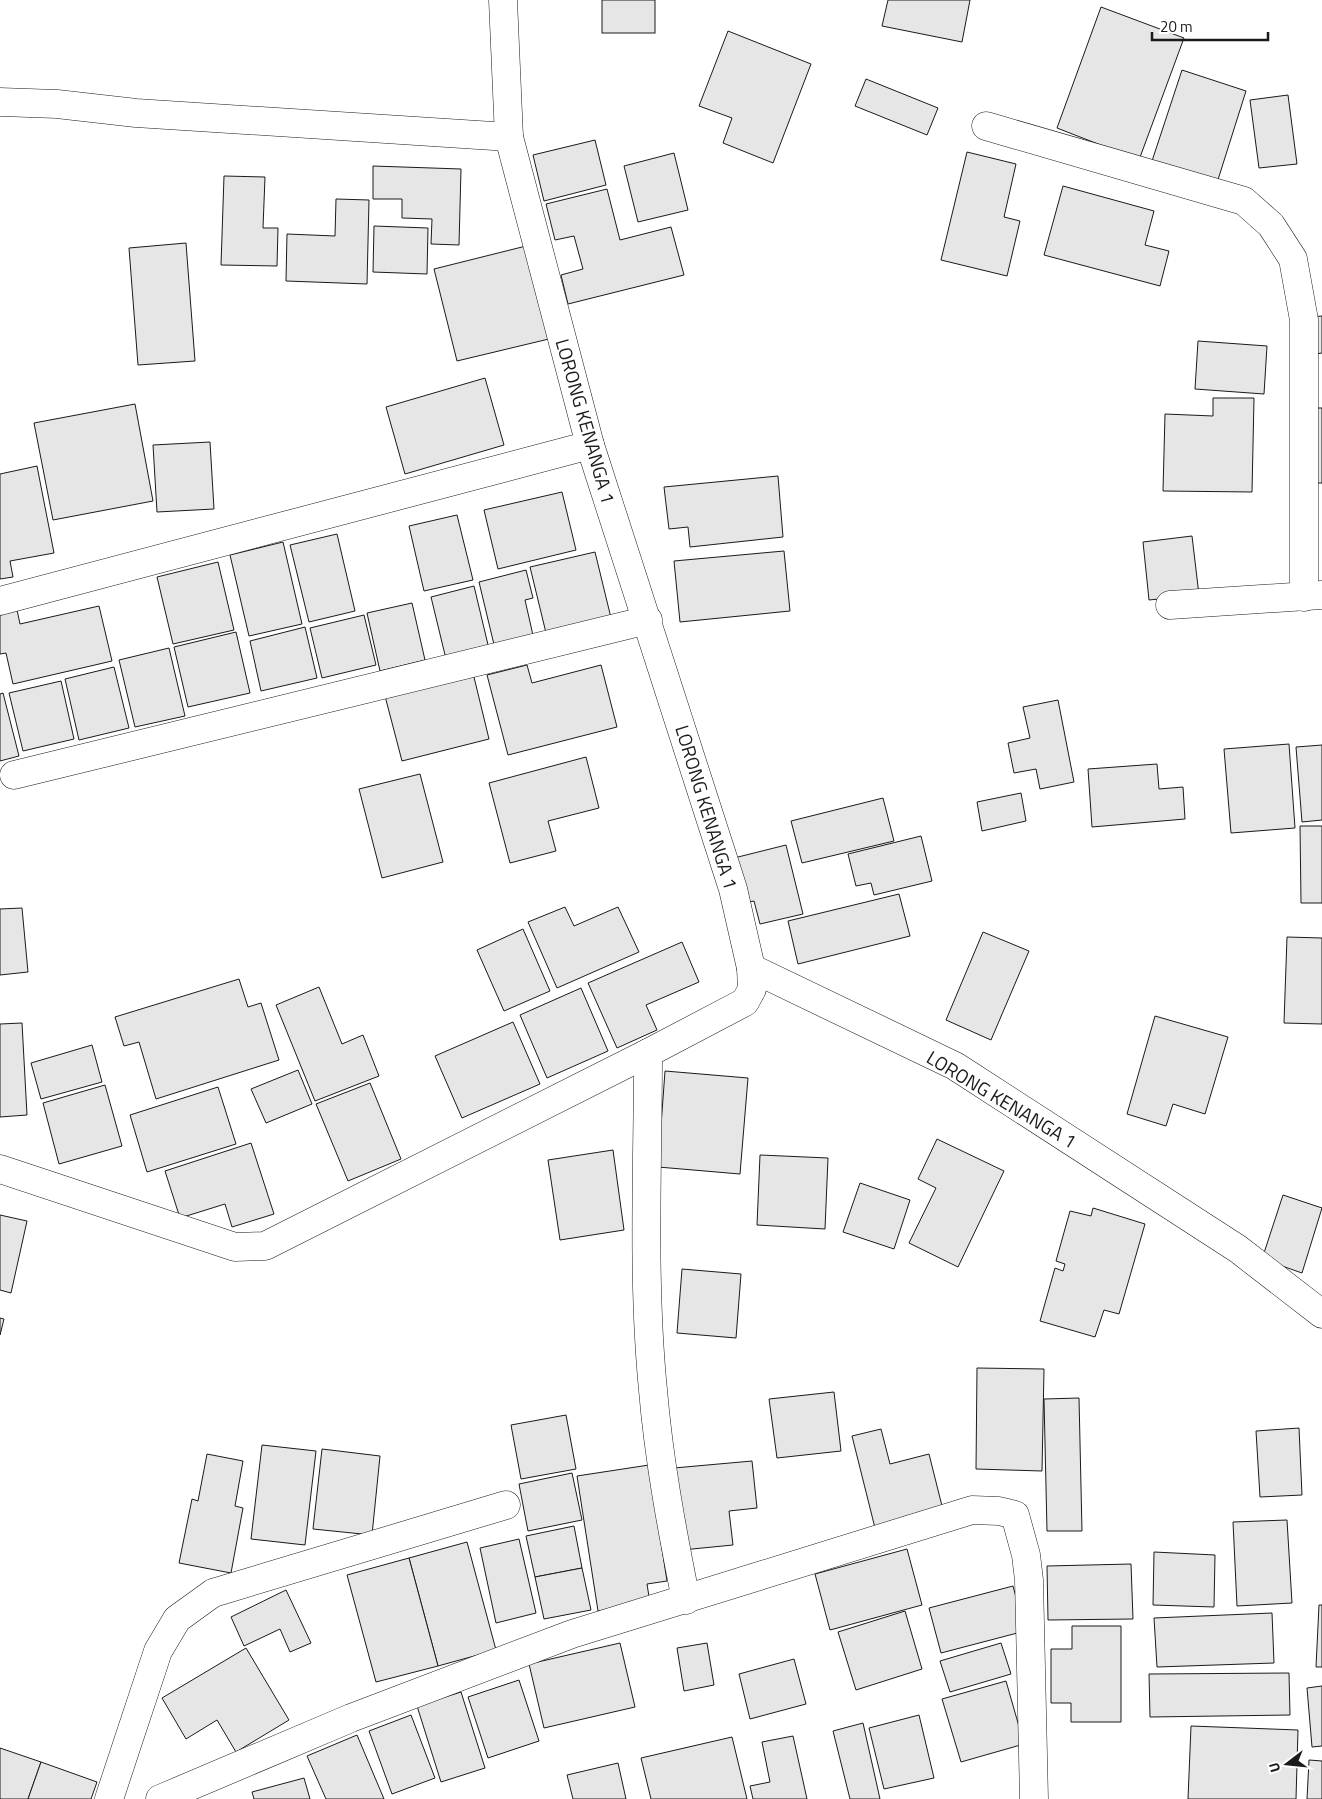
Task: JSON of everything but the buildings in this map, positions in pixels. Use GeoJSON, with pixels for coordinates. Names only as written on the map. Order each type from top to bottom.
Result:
{"type":"FeatureCollection","features":[{"type":"Feature","properties":{"kind":"street","name":"LORONG KENANGA 1"},"geometry":{"type":"LineString","coordinates":[[503,0],[509,136],[590,445],[648,620],[733,889],[751,968],[955,1066],[1238,1249],[1322,1314]]}},
{"type":"Feature","properties":{"kind":"street"},"geometry":{"type":"LineString","coordinates":[[0,102],[57,104],[136,113],[509,136]]}},
{"type":"Feature","properties":{"kind":"street"},"geometry":{"type":"LineString","coordinates":[[986,126],[1244,201],[1271,225],[1292,259],[1304,320],[1313,596],[1170,605]]}},
{"type":"Feature","properties":{"kind":"street"},"geometry":{"type":"LineString","coordinates":[[0,601],[590,445]]}},
{"type":"Feature","properties":{"kind":"street"},"geometry":{"type":"LineString","coordinates":[[14,775],[648,620]]}},
{"type":"Feature","properties":{"kind":"street"},"geometry":{"type":"LineString","coordinates":[[0,1169],[235,1247],[265,1246],[648,1053],[744,1002],[752,989],[751,968]]}},
{"type":"Feature","properties":{"kind":"street"},"geometry":{"type":"LineString","coordinates":[[648,1053],[648,1296],[652,1389],[664,1488],[686,1600]]}},
{"type":"Feature","properties":{"kind":"street"},"geometry":{"type":"LineString","coordinates":[[109,1799],[158,1651],[177,1619],[213,1593],[506,1505]]}},
{"type":"Feature","properties":{"kind":"street"},"geometry":{"type":"LineString","coordinates":[[160,1799],[351,1718],[572,1634],[972,1510],[1000,1511],[1015,1515],[1026,1555],[1029,1580],[1034,1799]]}}]}
